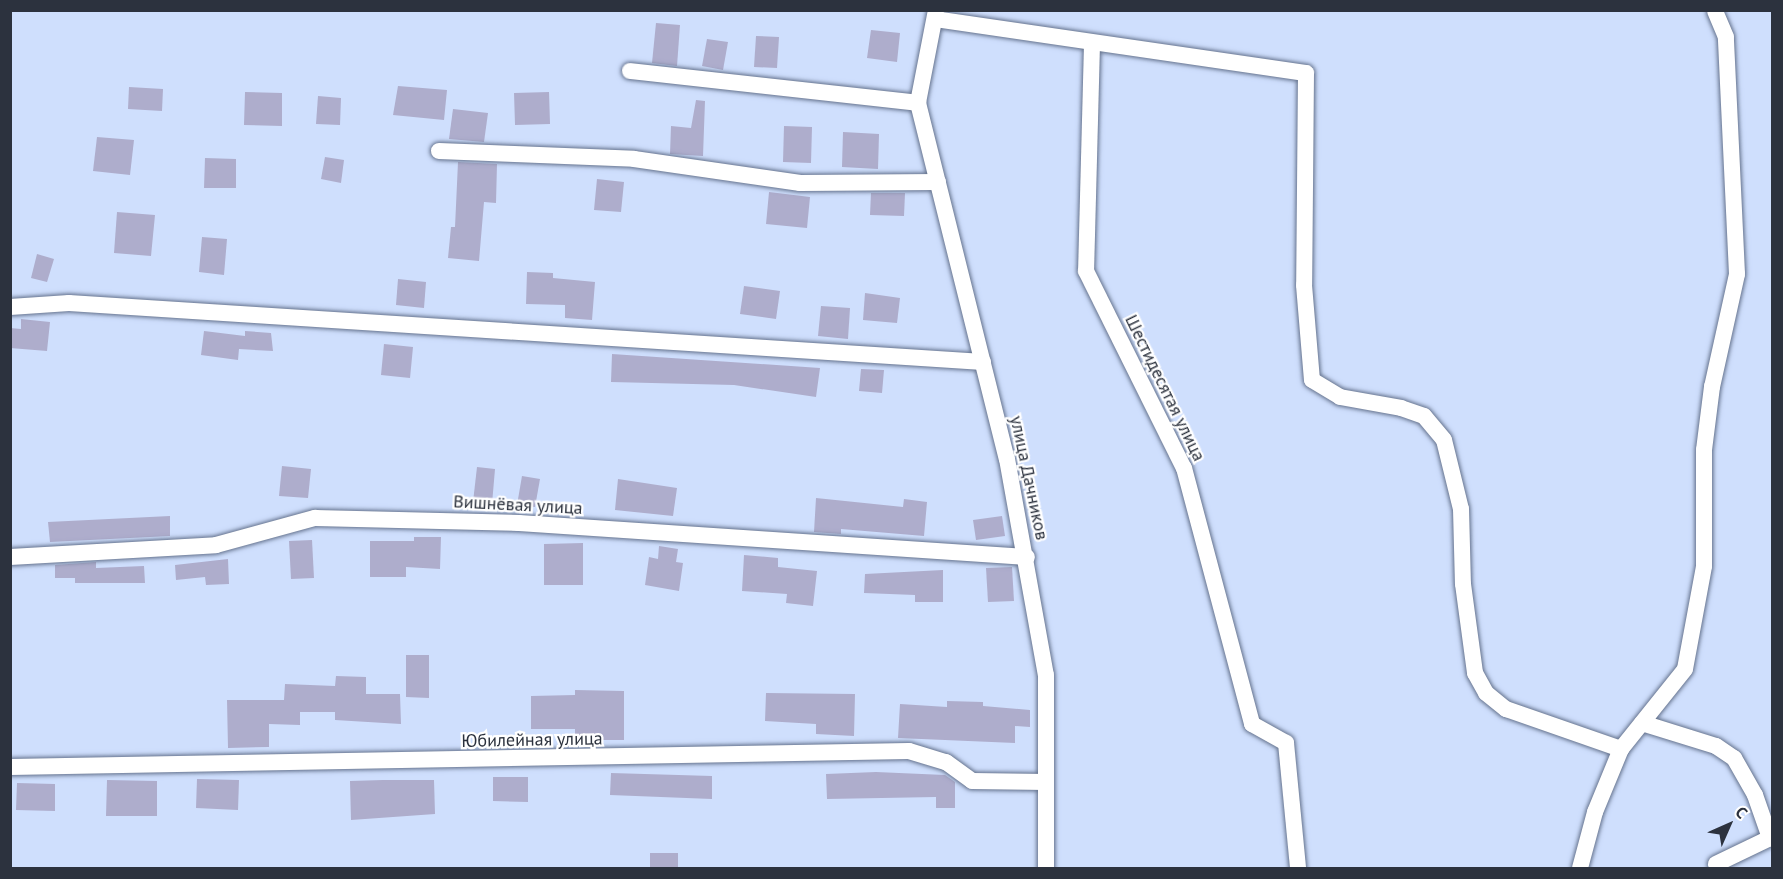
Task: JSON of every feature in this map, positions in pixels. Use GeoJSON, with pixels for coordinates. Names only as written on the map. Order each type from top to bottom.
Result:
{"type":"FeatureCollection","features":[{"type":"Feature","properties":{"kind":"street"},"geometry":{"type":"LineString","coordinates":[[1580,868],[1595,812],[1621,749],[1685,669],[1704,566],[1704,450],[1712,387],[1737,274],[1726,37],[1715,11]]}},
{"type":"Feature","properties":{"kind":"street"},"geometry":{"type":"LineString","coordinates":[[630,71],[918,103],[936,15],[1092,44],[1306,73],[1304,285],[1312,380],[1340,398],[1401,408],[1424,416],[1444,440],[1461,509],[1463,584],[1475,673],[1486,693],[1506,709],[1621,749]]}},
{"type":"Feature","properties":{"kind":"street","name":"Шестидесятая улица"},"geometry":{"type":"LineString","coordinates":[[1092,44],[1086,271],[1185,468],[1252,724],[1286,742],[1298,868]]}},
{"type":"Feature","properties":{"kind":"street","name":"улица Дачников"},"geometry":{"type":"LineString","coordinates":[[918,103],[983,362],[1027,557],[1046,675],[1046,868]]}},
{"type":"Feature","properties":{"kind":"street"},"geometry":{"type":"LineString","coordinates":[[439,151],[634,159],[800,183],[938,182]]}},
{"type":"Feature","properties":{"kind":"street"},"geometry":{"type":"LineString","coordinates":[[10,307],[69,303],[983,362]]}},
{"type":"Feature","properties":{"kind":"street","name":"Вишнёвая улица"},"geometry":{"type":"LineString","coordinates":[[10,557],[216,545],[315,518],[519,523],[1027,557]]}},
{"type":"Feature","properties":{"kind":"street"},"geometry":{"type":"LineString","coordinates":[[1642,723],[1716,746],[1734,758],[1755,795],[1770,838],[1716,864]]}},
{"type":"Feature","properties":{"kind":"street","name":"Юбилейная улица"},"geometry":{"type":"LineString","coordinates":[[10,767],[909,751],[946,762],[972,781],[1046,782]]}},
{"type":"Feature","properties":{"kind":"building"},"geometry":{"type":"Polygon","coordinates":[[[656,23],[680,25],[677,66],[652,63],[656,23]]]}},
{"type":"Feature","properties":{"kind":"building"},"geometry":{"type":"Polygon","coordinates":[[[871,30],[900,33],[897,62],[867,58],[871,30]]]}},
{"type":"Feature","properties":{"kind":"building"},"geometry":{"type":"Polygon","coordinates":[[[756,36],[779,37],[777,68],[754,67],[756,36]]]}},
{"type":"Feature","properties":{"kind":"building"},"geometry":{"type":"Polygon","coordinates":[[[707,39],[728,42],[723,70],[702,66],[707,39]]]}},
{"type":"Feature","properties":{"kind":"building"},"geometry":{"type":"Polygon","coordinates":[[[398,86],[447,90],[444,120],[393,115],[398,86]]]}},
{"type":"Feature","properties":{"kind":"building"},"geometry":{"type":"Polygon","coordinates":[[[129,87],[163,89],[162,111],[128,109],[129,87]]]}},
{"type":"Feature","properties":{"kind":"building"},"geometry":{"type":"Polygon","coordinates":[[[245,92],[282,93],[282,126],[244,125],[245,92]]]}},
{"type":"Feature","properties":{"kind":"building"},"geometry":{"type":"Polygon","coordinates":[[[549,92],[550,124],[515,125],[514,93],[549,92]]]}},
{"type":"Feature","properties":{"kind":"building"},"geometry":{"type":"Polygon","coordinates":[[[318,96],[341,98],[340,125],[316,124],[318,96]]]}},
{"type":"Feature","properties":{"kind":"building"},"geometry":{"type":"Polygon","coordinates":[[[696,100],[705,101],[703,156],[670,154],[671,126],[691,128],[696,100]]]}},
{"type":"Feature","properties":{"kind":"building"},"geometry":{"type":"Polygon","coordinates":[[[453,109],[488,113],[484,142],[449,139],[453,109]]]}},
{"type":"Feature","properties":{"kind":"building"},"geometry":{"type":"Polygon","coordinates":[[[784,126],[812,127],[811,163],[783,162],[784,126]]]}},
{"type":"Feature","properties":{"kind":"building"},"geometry":{"type":"Polygon","coordinates":[[[843,132],[879,134],[878,169],[842,167],[843,132]]]}},
{"type":"Feature","properties":{"kind":"building"},"geometry":{"type":"Polygon","coordinates":[[[97,137],[134,140],[130,175],[93,171],[97,137]]]}},
{"type":"Feature","properties":{"kind":"building"},"geometry":{"type":"Polygon","coordinates":[[[325,157],[344,160],[341,183],[321,179],[325,157]]]}},
{"type":"Feature","properties":{"kind":"building"},"geometry":{"type":"Polygon","coordinates":[[[205,158],[236,159],[236,188],[204,188],[205,158]]]}},
{"type":"Feature","properties":{"kind":"building"},"geometry":{"type":"Polygon","coordinates":[[[458,162],[497,164],[496,203],[484,202],[479,261],[448,258],[451,227],[455,227],[458,162]]]}},
{"type":"Feature","properties":{"kind":"building"},"geometry":{"type":"Polygon","coordinates":[[[597,179],[624,182],[621,212],[594,210],[597,179]]]}},
{"type":"Feature","properties":{"kind":"building"},"geometry":{"type":"Polygon","coordinates":[[[769,192],[810,197],[807,228],[766,224],[769,192]]]}},
{"type":"Feature","properties":{"kind":"building"},"geometry":{"type":"Polygon","coordinates":[[[871,193],[905,193],[904,216],[870,215],[871,193]]]}},
{"type":"Feature","properties":{"kind":"building"},"geometry":{"type":"Polygon","coordinates":[[[117,212],[155,215],[151,256],[114,253],[117,212]]]}},
{"type":"Feature","properties":{"kind":"building"},"geometry":{"type":"Polygon","coordinates":[[[202,237],[227,239],[224,275],[199,272],[202,237]]]}},
{"type":"Feature","properties":{"kind":"building"},"geometry":{"type":"Polygon","coordinates":[[[37,254],[54,259],[47,282],[31,278],[37,254]]]}},
{"type":"Feature","properties":{"kind":"building"},"geometry":{"type":"Polygon","coordinates":[[[527,272],[553,273],[553,278],[595,282],[592,320],[565,318],[565,305],[526,304],[527,272]]]}},
{"type":"Feature","properties":{"kind":"building"},"geometry":{"type":"Polygon","coordinates":[[[398,279],[426,282],[424,308],[396,305],[398,279]]]}},
{"type":"Feature","properties":{"kind":"building"},"geometry":{"type":"Polygon","coordinates":[[[744,286],[780,291],[776,319],[740,314],[744,286]]]}},
{"type":"Feature","properties":{"kind":"building"},"geometry":{"type":"Polygon","coordinates":[[[865,293],[900,298],[897,323],[863,320],[865,293]]]}},
{"type":"Feature","properties":{"kind":"building"},"geometry":{"type":"Polygon","coordinates":[[[821,306],[850,308],[848,339],[818,336],[821,306]]]}},
{"type":"Feature","properties":{"kind":"building"},"geometry":{"type":"Polygon","coordinates":[[[21,319],[50,322],[47,351],[10,348],[10,328],[21,329],[21,319]]]}},
{"type":"Feature","properties":{"kind":"building"},"geometry":{"type":"Polygon","coordinates":[[[204,331],[245,336],[245,331],[271,333],[273,351],[239,349],[238,360],[201,355],[204,331]]]}},
{"type":"Feature","properties":{"kind":"building"},"geometry":{"type":"Polygon","coordinates":[[[384,344],[413,347],[410,378],[381,375],[384,344]]]}},
{"type":"Feature","properties":{"kind":"building"},"geometry":{"type":"Polygon","coordinates":[[[612,354],[820,368],[816,397],[734,385],[611,382],[612,354]]]}},
{"type":"Feature","properties":{"kind":"building"},"geometry":{"type":"Polygon","coordinates":[[[861,369],[884,370],[882,393],[859,391],[861,369]]]}},
{"type":"Feature","properties":{"kind":"building"},"geometry":{"type":"Polygon","coordinates":[[[282,466],[311,469],[308,498],[279,496],[282,466]]]}},
{"type":"Feature","properties":{"kind":"building"},"geometry":{"type":"Polygon","coordinates":[[[477,467],[495,469],[492,504],[473,502],[477,467]]]}},
{"type":"Feature","properties":{"kind":"building"},"geometry":{"type":"Polygon","coordinates":[[[522,476],[540,479],[535,507],[517,505],[522,476]]]}},
{"type":"Feature","properties":{"kind":"building"},"geometry":{"type":"Polygon","coordinates":[[[618,479],[677,488],[673,516],[615,510],[618,479]]]}},
{"type":"Feature","properties":{"kind":"building"},"geometry":{"type":"Polygon","coordinates":[[[816,498],[903,507],[904,499],[927,502],[924,536],[841,529],[841,534],[814,532],[816,498]]]}},
{"type":"Feature","properties":{"kind":"building"},"geometry":{"type":"Polygon","coordinates":[[[170,516],[170,536],[50,542],[48,522],[170,516]]]}},
{"type":"Feature","properties":{"kind":"building"},"geometry":{"type":"Polygon","coordinates":[[[1002,516],[1005,536],[976,540],[973,520],[1002,516]]]}},
{"type":"Feature","properties":{"kind":"building"},"geometry":{"type":"Polygon","coordinates":[[[414,537],[441,537],[440,569],[406,567],[406,577],[370,577],[370,541],[414,541],[414,537]]]}},
{"type":"Feature","properties":{"kind":"building"},"geometry":{"type":"Polygon","coordinates":[[[312,540],[314,578],[291,579],[289,541],[312,540]]]}},
{"type":"Feature","properties":{"kind":"building"},"geometry":{"type":"Polygon","coordinates":[[[583,543],[583,585],[544,585],[544,544],[583,543]]]}},
{"type":"Feature","properties":{"kind":"building"},"geometry":{"type":"Polygon","coordinates":[[[659,546],[678,549],[676,562],[683,563],[679,591],[645,585],[649,557],[658,559],[659,546]]]}},
{"type":"Feature","properties":{"kind":"building"},"geometry":{"type":"Polygon","coordinates":[[[744,555],[778,558],[778,567],[817,571],[813,606],[786,603],[787,594],[742,591],[744,555]]]}},
{"type":"Feature","properties":{"kind":"building"},"geometry":{"type":"Polygon","coordinates":[[[228,559],[229,584],[206,585],[205,577],[176,580],[175,565],[228,559]]]}},
{"type":"Feature","properties":{"kind":"building"},"geometry":{"type":"Polygon","coordinates":[[[96,562],[96,568],[144,566],[145,583],[75,583],[75,578],[55,578],[55,565],[96,562]]]}},
{"type":"Feature","properties":{"kind":"building"},"geometry":{"type":"Polygon","coordinates":[[[1012,567],[1014,601],[988,602],[986,568],[1012,567]]]}},
{"type":"Feature","properties":{"kind":"building"},"geometry":{"type":"Polygon","coordinates":[[[943,570],[943,602],[915,602],[915,595],[864,593],[865,574],[943,570]]]}},
{"type":"Feature","properties":{"kind":"building"},"geometry":{"type":"Polygon","coordinates":[[[406,655],[429,655],[429,698],[406,697],[406,655]]]}},
{"type":"Feature","properties":{"kind":"building"},"geometry":{"type":"Polygon","coordinates":[[[336,676],[366,677],[366,694],[400,694],[401,724],[335,720],[335,712],[300,712],[300,725],[269,724],[269,747],[228,748],[227,700],[284,700],[285,684],[335,686],[336,676]]]}},
{"type":"Feature","properties":{"kind":"building"},"geometry":{"type":"Polygon","coordinates":[[[575,690],[624,691],[624,740],[575,740],[575,729],[531,729],[531,696],[575,695],[575,690]]]}},
{"type":"Feature","properties":{"kind":"building"},"geometry":{"type":"Polygon","coordinates":[[[766,693],[855,694],[854,736],[816,734],[816,724],[765,721],[766,693]]]}},
{"type":"Feature","properties":{"kind":"building"},"geometry":{"type":"Polygon","coordinates":[[[947,701],[983,702],[983,706],[1030,710],[1030,727],[1015,726],[1015,743],[898,738],[900,704],[947,707],[947,701]]]}},
{"type":"Feature","properties":{"kind":"building"},"geometry":{"type":"Polygon","coordinates":[[[876,772],[945,775],[955,782],[955,808],[936,808],[936,797],[827,799],[826,774],[876,772]]]}},
{"type":"Feature","properties":{"kind":"building"},"geometry":{"type":"Polygon","coordinates":[[[611,773],[712,776],[712,799],[610,795],[611,773]]]}},
{"type":"Feature","properties":{"kind":"building"},"geometry":{"type":"Polygon","coordinates":[[[493,777],[528,777],[528,802],[493,801],[493,777]]]}},
{"type":"Feature","properties":{"kind":"building"},"geometry":{"type":"Polygon","coordinates":[[[197,779],[239,780],[238,810],[196,808],[197,779]]]}},
{"type":"Feature","properties":{"kind":"building"},"geometry":{"type":"Polygon","coordinates":[[[107,780],[157,781],[157,816],[106,816],[107,780]]]}},
{"type":"Feature","properties":{"kind":"building"},"geometry":{"type":"Polygon","coordinates":[[[434,780],[435,814],[351,820],[350,781],[434,780]]]}},
{"type":"Feature","properties":{"kind":"building"},"geometry":{"type":"Polygon","coordinates":[[[17,783],[55,784],[55,811],[16,810],[17,783]]]}},
{"type":"Feature","properties":{"kind":"building"},"geometry":{"type":"Polygon","coordinates":[[[650,853],[678,853],[678,868],[650,868],[650,853]]]}}]}
